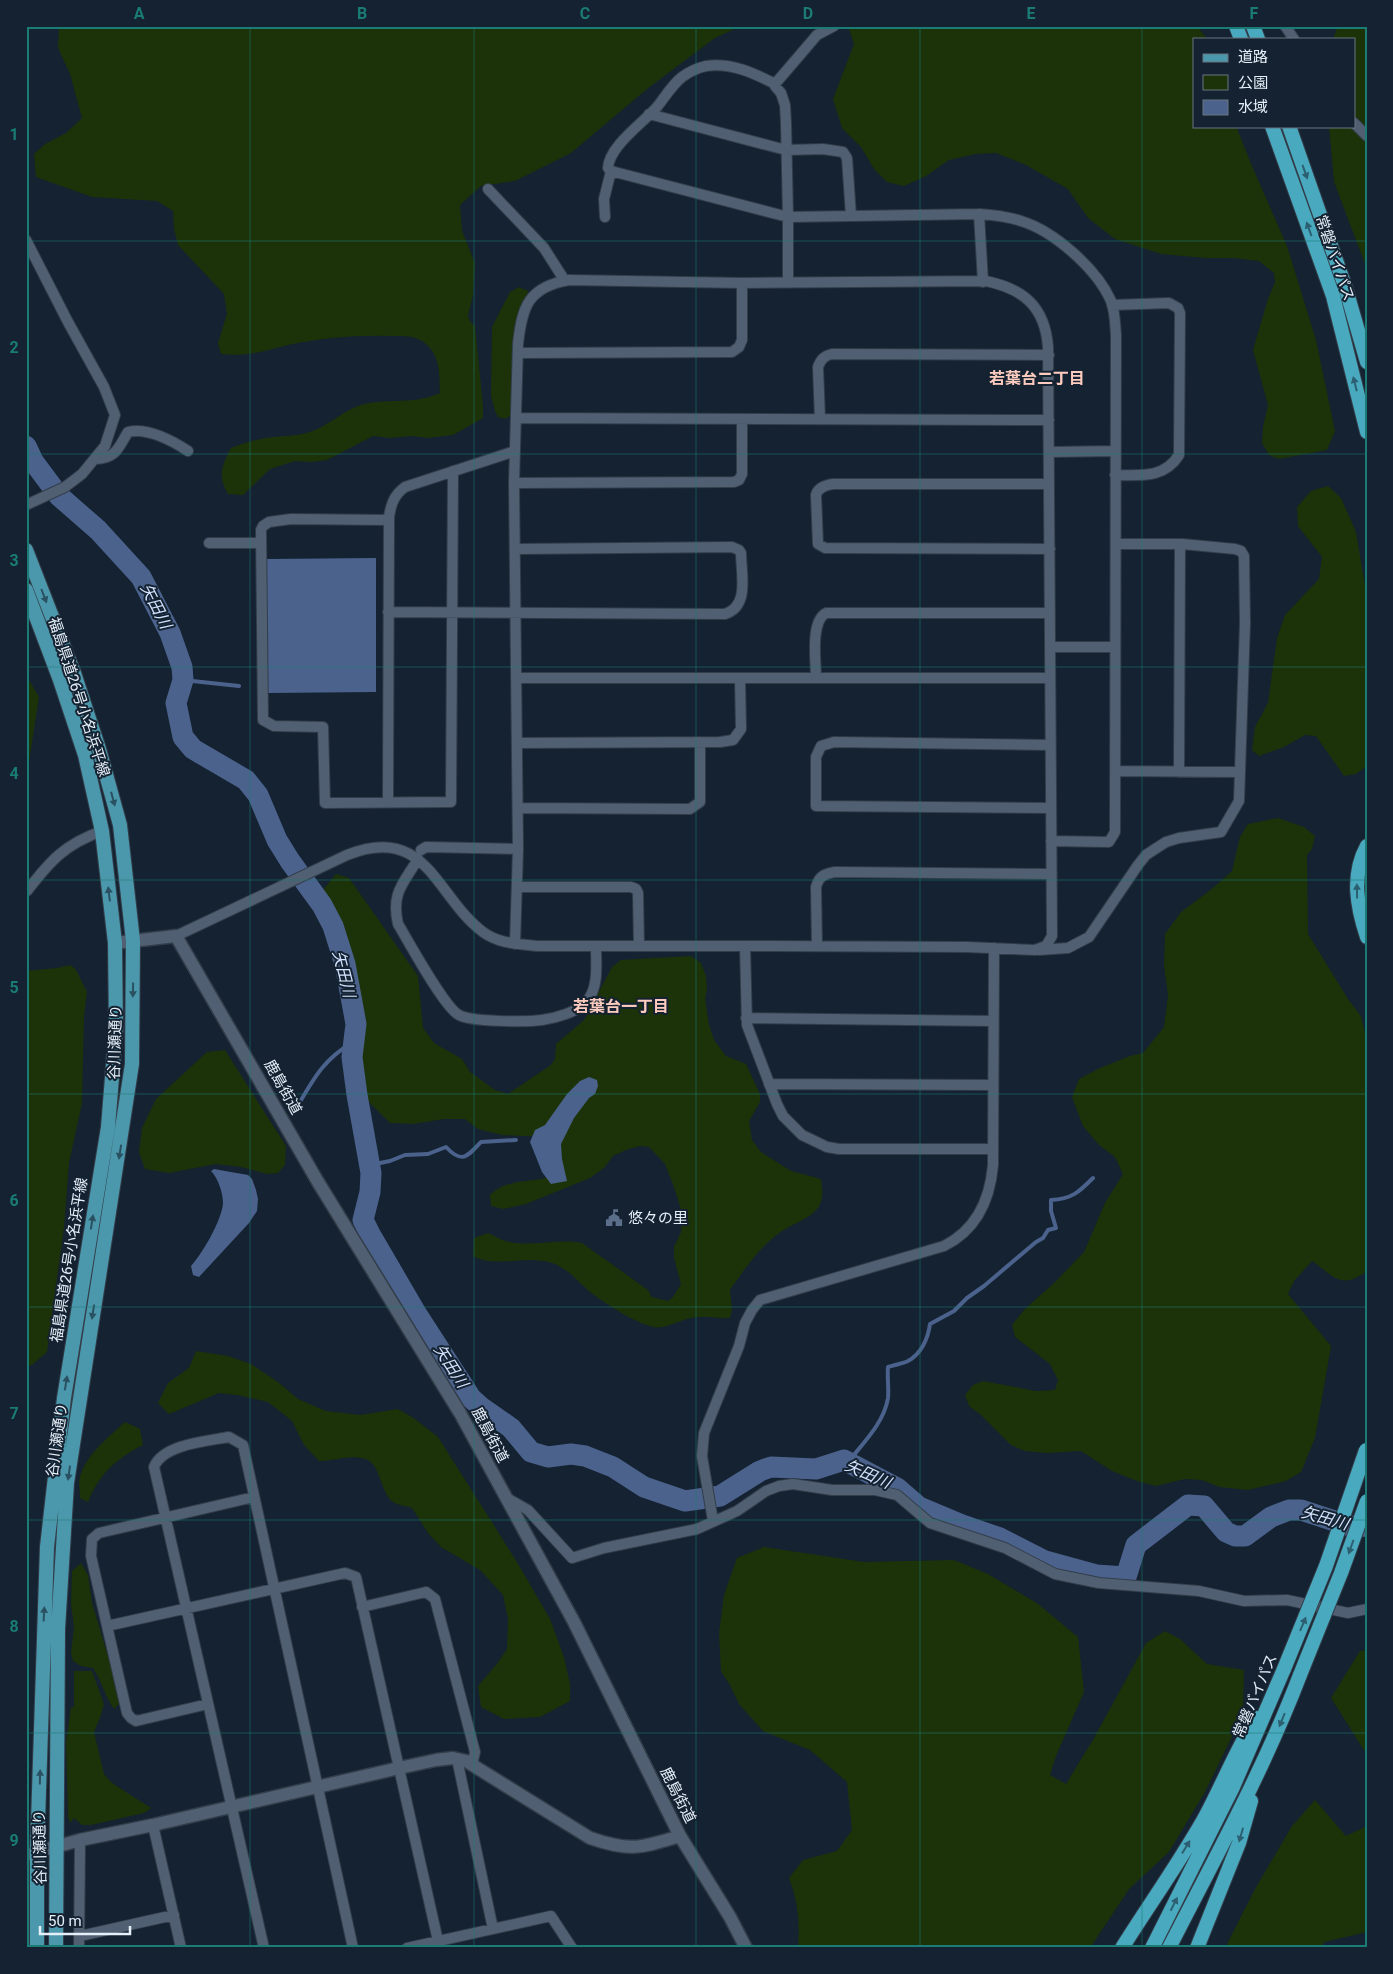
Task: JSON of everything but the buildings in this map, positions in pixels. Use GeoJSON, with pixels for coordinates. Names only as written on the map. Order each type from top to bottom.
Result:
{"type":"FeatureCollection","features":[{"type":"Feature","properties":{"kind":"highway"},"geometry":{"type":"LineString","coordinates":[[1236,26],[1241,38]]}},
{"type":"Feature","properties":{"kind":"highway"},"geometry":{"type":"LineString","coordinates":[[1253,26],[1258,38]]}},
{"type":"Feature","properties":{"kind":"highway","name":"常磐バイパス"},"geometry":{"type":"LineString","coordinates":[[1273,128],[1333,296],[1367,432]]}},
{"type":"Feature","properties":{"kind":"highway","name":"常磐バイパス"},"geometry":{"type":"LineString","coordinates":[[1289,128],[1345,286],[1367,362]]}},
{"type":"Feature","properties":{"kind":"highway"},"geometry":{"type":"LineString","coordinates":[[1367,846],[1359,865],[1357,886],[1358,909],[1367,937]]}},
{"type":"Feature","properties":{"kind":"highway","name":"常磐バイパス"},"geometry":{"type":"LineString","coordinates":[[1152,1948],[1254,1741],[1323,1575],[1366,1449]]}},
{"type":"Feature","properties":{"kind":"highway"},"geometry":{"type":"LineString","coordinates":[[1169,1948],[1281,1724],[1338,1582],[1367,1501]]}},
{"type":"Feature","properties":{"kind":"highway"},"geometry":{"type":"LineString","coordinates":[[1122,1948],[1203,1820],[1246,1735],[1275,1688]]}},
{"type":"Feature","properties":{"kind":"highway"},"geometry":{"type":"LineString","coordinates":[[1197,1948],[1239,1843],[1259,1771]]}},
{"type":"Feature","properties":{"kind":"main road"},"geometry":{"type":"LineString","coordinates":[[26,550],[74,673],[99,749],[120,826],[133,942]]}},
{"type":"Feature","properties":{"kind":"main road","name":"福島県道26号小名浜平線"},"geometry":{"type":"LineString","coordinates":[[26,590],[60,680],[85,755],[102,831],[115,943],[116,1028],[109,1119],[64,1398],[47,1547],[32,1854],[38,1948]]}},
{"type":"Feature","properties":{"kind":"main road","name":"谷川瀬通り"},"geometry":{"type":"LineString","coordinates":[[56,1948],[58,1873],[55,1847],[58,1629],[67,1482],[132,1064],[133,942]]}},
{"type":"Feature","properties":{"kind":"street"},"geometry":{"type":"LineString","coordinates":[[775,84],[817,35],[834,26]]}},
{"type":"Feature","properties":{"kind":"street"},"geometry":{"type":"LineString","coordinates":[[1285,26],[1293,38]]}},
{"type":"Feature","properties":{"kind":"street"},"geometry":{"type":"LineString","coordinates":[[788,283],[788,217],[786,150],[784,104],[781,93],[775,84],[757,74],[723,65],[705,66],[693,70],[680,78],[620,145],[608,161],[608,168],[611,171],[788,217],[979,214],[1006,217],[1040,229],[1062,244],[1091,272],[1105,289],[1112,305],[1116,335],[1115,832],[1109,842],[1051,841]]}},
{"type":"Feature","properties":{"kind":"street"},"geometry":{"type":"LineString","coordinates":[[649,114],[786,150],[823,148],[843,152],[847,158],[851,216]]}},
{"type":"Feature","properties":{"kind":"street"},"geometry":{"type":"LineString","coordinates":[[1356,124],[1367,136]]}},
{"type":"Feature","properties":{"kind":"street"},"geometry":{"type":"LineString","coordinates":[[606,217],[604,199],[611,171]]}},
{"type":"Feature","properties":{"kind":"street"},"geometry":{"type":"LineString","coordinates":[[488,189],[544,248],[565,281]]}},
{"type":"Feature","properties":{"kind":"street"},"geometry":{"type":"LineString","coordinates":[[979,214],[982,282]]}},
{"type":"Feature","properties":{"kind":"street"},"geometry":{"type":"LineString","coordinates":[[26,240],[104,387],[115,416],[105,446],[82,474],[65,486],[26,505]]}},
{"type":"Feature","properties":{"kind":"street"},"geometry":{"type":"LineString","coordinates":[[515,944],[518,808],[514,483],[520,322],[529,301],[547,287],[565,281],[742,283],[982,282],[1004,285],[1023,295],[1032,303],[1045,327],[1048,355],[1052,936],[1046,946],[1035,950]]}},
{"type":"Feature","properties":{"kind":"street"},"geometry":{"type":"LineString","coordinates":[[519,353],[732,352],[739,347],[742,340],[742,283]]}},
{"type":"Feature","properties":{"kind":"street"},"geometry":{"type":"LineString","coordinates":[[1112,305],[1169,303],[1178,308],[1180,313],[1179,455],[1175,462],[1156,474],[1116,475]]}},
{"type":"Feature","properties":{"kind":"street"},"geometry":{"type":"LineString","coordinates":[[820,419],[818,367],[820,360],[832,354],[1048,355]]}},
{"type":"Feature","properties":{"kind":"street"},"geometry":{"type":"LineString","coordinates":[[516,418],[1049,420]]}},
{"type":"Feature","properties":{"kind":"street"},"geometry":{"type":"LineString","coordinates":[[514,483],[734,482],[739,480],[742,474],[742,419]]}},
{"type":"Feature","properties":{"kind":"street"},"geometry":{"type":"LineString","coordinates":[[95,458],[106,459],[116,452],[128,432],[132,431],[153,434],[178,444],[188,451]]}},
{"type":"Feature","properties":{"kind":"street"},"geometry":{"type":"LineString","coordinates":[[388,802],[388,612],[389,520],[391,506],[396,493],[405,487],[516,451]]}},
{"type":"Feature","properties":{"kind":"street"},"geometry":{"type":"LineString","coordinates":[[1049,452],[1116,451]]}},
{"type":"Feature","properties":{"kind":"street"},"geometry":{"type":"LineString","coordinates":[[389,520],[291,519],[269,522],[263,526],[260,543],[263,720],[274,726],[323,726],[325,803],[451,802],[453,471]]}},
{"type":"Feature","properties":{"kind":"street"},"geometry":{"type":"LineString","coordinates":[[1049,484],[833,484],[822,487],[816,495],[818,544],[825,548],[1050,549]]}},
{"type":"Feature","properties":{"kind":"street"},"geometry":{"type":"LineString","coordinates":[[209,543],[260,543]]}},
{"type":"Feature","properties":{"kind":"street"},"geometry":{"type":"LineString","coordinates":[[115,943],[176,936],[357,851],[383,848],[420,854],[469,918],[483,932],[505,943],[538,946],[818,946],[1035,950],[1068,948],[1089,937],[1146,855],[1166,842],[1179,838],[1221,832],[1239,801],[1245,623],[1244,556],[1241,551],[1235,549],[1180,544],[1116,544]]}},
{"type":"Feature","properties":{"kind":"street"},"geometry":{"type":"LineString","coordinates":[[1180,544],[1180,772]]}},
{"type":"Feature","properties":{"kind":"street"},"geometry":{"type":"LineString","coordinates":[[388,612],[725,614],[732,612],[742,600],[741,553],[732,547],[515,549]]}},
{"type":"Feature","properties":{"kind":"street"},"geometry":{"type":"LineString","coordinates":[[816,678],[816,628],[820,616],[826,613],[1050,613]]}},
{"type":"Feature","properties":{"kind":"street"},"geometry":{"type":"LineString","coordinates":[[1050,647],[1115,647]]}},
{"type":"Feature","properties":{"kind":"street"},"geometry":{"type":"LineString","coordinates":[[516,678],[1050,678]]}},
{"type":"Feature","properties":{"kind":"street"},"geometry":{"type":"LineString","coordinates":[[517,742],[700,742],[733,740],[741,729],[740,678]]}},
{"type":"Feature","properties":{"kind":"street"},"geometry":{"type":"LineString","coordinates":[[518,808],[690,809],[700,802],[700,742]]}},
{"type":"Feature","properties":{"kind":"street"},"geometry":{"type":"LineString","coordinates":[[1050,745],[834,742],[826,744],[821,746],[816,757],[816,806],[1051,808]]}},
{"type":"Feature","properties":{"kind":"street"},"geometry":{"type":"LineString","coordinates":[[1115,771],[1239,772]]}},
{"type":"Feature","properties":{"kind":"street"},"geometry":{"type":"LineString","coordinates":[[27,891],[56,856],[72,844],[102,831]]}},
{"type":"Feature","properties":{"kind":"street"},"geometry":{"type":"LineString","coordinates":[[518,849],[426,847],[396,896],[395,911],[398,924],[443,998],[453,1011],[460,1016],[474,1020],[542,1020],[575,1010],[587,1002],[594,991],[596,946]]}},
{"type":"Feature","properties":{"kind":"street"},"geometry":{"type":"LineString","coordinates":[[818,946],[816,887],[818,879],[825,873],[1051,874]]}},
{"type":"Feature","properties":{"kind":"street"},"geometry":{"type":"LineString","coordinates":[[517,886],[631,886],[636,888],[638,894],[639,946]]}},
{"type":"Feature","properties":{"kind":"street","name":"鹿島街道"},"geometry":{"type":"LineString","coordinates":[[176,936],[318,1182],[460,1412],[574,1622],[680,1836],[730,1917],[746,1948]]}},
{"type":"Feature","properties":{"kind":"street"},"geometry":{"type":"LineString","coordinates":[[745,946],[746,1018],[777,1104],[787,1121],[802,1135],[827,1147],[839,1149],[993,1149]]}},
{"type":"Feature","properties":{"kind":"street"},"geometry":{"type":"LineString","coordinates":[[713,1520],[703,1462],[702,1443],[704,1433],[739,1346],[745,1323],[760,1300],[768,1296],[924,1253],[955,1241],[970,1228],[985,1204],[992,1179],[994,948]]}},
{"type":"Feature","properties":{"kind":"street"},"geometry":{"type":"LineString","coordinates":[[746,1018],[994,1021]]}},
{"type":"Feature","properties":{"kind":"street"},"geometry":{"type":"LineString","coordinates":[[769,1084],[993,1085]]}},
{"type":"Feature","properties":{"kind":"street"},"geometry":{"type":"LineString","coordinates":[[264,1948],[154,1467],[157,1461],[177,1447],[229,1437],[243,1445],[353,1948]]}},
{"type":"Feature","properties":{"kind":"street"},"geometry":{"type":"LineString","coordinates":[[505,1497],[528,1510],[572,1558],[604,1548],[697,1530],[713,1520],[737,1511],[779,1486],[792,1484],[832,1490],[875,1490],[897,1495],[930,1522],[1006,1548],[1055,1574],[1099,1583],[1199,1591],[1244,1601],[1287,1600],[1348,1613],[1367,1609]]}},
{"type":"Feature","properties":{"kind":"street"},"geometry":{"type":"LineString","coordinates":[[208,1704],[136,1721],[130,1718],[127,1712],[91,1556],[92,1539],[99,1533],[254,1497]]}},
{"type":"Feature","properties":{"kind":"street"},"geometry":{"type":"LineString","coordinates":[[107,1626],[344,1573],[356,1577],[438,1941]]}},
{"type":"Feature","properties":{"kind":"street"},"geometry":{"type":"LineString","coordinates":[[362,1607],[426,1592],[435,1599],[475,1752],[472,1765]]}},
{"type":"Feature","properties":{"kind":"street"},"geometry":{"type":"LineString","coordinates":[[32,1854],[80,1840],[154,1825],[318,1786],[436,1760],[457,1759],[472,1765],[551,1815],[598,1840],[627,1848],[644,1846],[680,1836]]}},
{"type":"Feature","properties":{"kind":"street"},"geometry":{"type":"LineString","coordinates":[[457,1759],[493,1929]]}},
{"type":"Feature","properties":{"kind":"street"},"geometry":{"type":"LineString","coordinates":[[154,1825],[182,1948]]}},
{"type":"Feature","properties":{"kind":"street"},"geometry":{"type":"LineString","coordinates":[[80,1840],[80,1948]]}},
{"type":"Feature","properties":{"kind":"street"},"geometry":{"type":"LineString","coordinates":[[80,1936],[174,1915]]}},
{"type":"Feature","properties":{"kind":"street"},"geometry":{"type":"LineString","coordinates":[[407,1948],[551,1916],[572,1948]]}},
{"type":"Feature","properties":{"kind":"green space"},"geometry":{"type":"Polygon","coordinates":[[[59,26],[741,26],[715,38],[647,89],[571,153],[515,181],[481,186],[460,205],[462,231],[475,263],[473,295],[468,316],[475,326],[483,418],[453,435],[428,438],[373,436],[327,460],[312,462],[295,461],[270,469],[243,495],[228,494],[223,481],[223,465],[231,448],[262,439],[310,432],[364,404],[420,399],[440,393],[437,360],[431,349],[422,341],[400,336],[365,336],[313,340],[247,354],[221,354],[218,343],[227,314],[224,294],[178,245],[174,229],[173,211],[157,201],[92,197],[36,177],[34,154],[45,144],[66,133],[82,118],[70,74],[58,48],[59,26]]]}},
{"type":"Feature","properties":{"kind":"green space"},"geometry":{"type":"Polygon","coordinates":[[[848,26],[1197,26],[1206,38],[1193,38],[1193,128],[1237,128],[1287,246],[1316,340],[1335,431],[1327,450],[1279,459],[1269,455],[1262,443],[1263,427],[1268,405],[1253,350],[1275,282],[1274,273],[1259,261],[1161,254],[1115,239],[1088,218],[1068,189],[1026,165],[996,153],[976,154],[949,160],[926,176],[904,186],[887,182],[874,169],[861,147],[842,128],[833,99],[854,44],[848,26]]]}},
{"type":"Feature","properties":{"kind":"green space"},"geometry":{"type":"Polygon","coordinates":[[[1338,26],[1367,26],[1367,269],[1334,182],[1329,128],[1356,128],[1356,38],[1333,38],[1338,26]]]}},
{"type":"Feature","properties":{"kind":"green space"},"geometry":{"type":"Polygon","coordinates":[[[519,287],[528,291],[514,404],[510,416],[505,419],[498,417],[491,396],[492,327],[510,292],[519,287]]]}},
{"type":"Feature","properties":{"kind":"green space"},"geometry":{"type":"Polygon","coordinates":[[[1328,486],[1341,498],[1356,532],[1367,597],[1367,766],[1356,774],[1344,776],[1316,736],[1305,735],[1284,747],[1259,756],[1252,750],[1255,727],[1268,703],[1277,638],[1285,615],[1319,579],[1322,557],[1298,526],[1297,507],[1311,491],[1328,486]]]}},
{"type":"Feature","properties":{"kind":"green space"},"geometry":{"type":"Polygon","coordinates":[[[26,675],[39,697],[26,781],[26,675]]]}},
{"type":"Feature","properties":{"kind":"green space"},"geometry":{"type":"Polygon","coordinates":[[[1278,818],[1304,827],[1315,836],[1312,849],[1307,855],[1308,934],[1348,999],[1361,1016],[1367,1042],[1366,1272],[1350,1280],[1338,1279],[1312,1261],[1294,1281],[1288,1294],[1331,1346],[1315,1438],[1301,1472],[1286,1481],[1248,1490],[1219,1487],[1202,1480],[1185,1479],[1156,1486],[1112,1471],[1081,1451],[1046,1453],[1025,1451],[1011,1445],[981,1415],[969,1406],[965,1395],[973,1385],[983,1381],[1036,1391],[1055,1390],[1058,1380],[1050,1364],[1015,1337],[1012,1325],[1025,1309],[1084,1252],[1105,1203],[1123,1174],[1115,1157],[1099,1145],[1083,1126],[1072,1097],[1079,1079],[1100,1068],[1143,1053],[1164,1027],[1168,995],[1164,966],[1165,934],[1181,912],[1232,871],[1240,837],[1248,824],[1278,818]]]}},
{"type":"Feature","properties":{"kind":"green space"},"geometry":{"type":"Polygon","coordinates":[[[336,874],[349,878],[418,976],[423,1028],[434,1043],[462,1059],[470,1072],[495,1090],[508,1094],[551,1065],[555,1059],[556,1044],[584,1020],[612,967],[621,960],[691,956],[701,963],[706,976],[707,988],[705,999],[709,1025],[714,1040],[726,1056],[746,1064],[760,1094],[760,1102],[749,1121],[752,1140],[761,1152],[791,1171],[821,1179],[822,1189],[822,1199],[816,1210],[771,1240],[758,1253],[730,1290],[732,1310],[730,1318],[695,1317],[663,1327],[647,1325],[608,1305],[564,1269],[552,1263],[532,1260],[501,1262],[482,1260],[473,1256],[474,1238],[488,1233],[504,1241],[528,1244],[564,1241],[582,1243],[648,1290],[652,1297],[668,1301],[673,1297],[681,1284],[674,1258],[674,1247],[681,1232],[682,1213],[665,1164],[649,1147],[640,1146],[626,1150],[613,1156],[604,1168],[590,1178],[526,1204],[503,1209],[491,1206],[490,1195],[497,1189],[513,1183],[555,1175],[543,1137],[502,1135],[478,1129],[465,1119],[444,1119],[413,1124],[390,1123],[356,1089],[349,1075],[345,980],[331,933],[323,890],[336,874]]]}},
{"type":"Feature","properties":{"kind":"green space"},"geometry":{"type":"Polygon","coordinates":[[[71,965],[76,970],[87,992],[84,1015],[82,1103],[69,1163],[64,1227],[47,1352],[32,1365],[26,1366],[26,971],[71,965]]]}},
{"type":"Feature","properties":{"kind":"green space"},"geometry":{"type":"Polygon","coordinates":[[[225,1050],[286,1146],[285,1165],[278,1173],[267,1174],[241,1167],[216,1164],[169,1173],[145,1169],[139,1152],[142,1128],[156,1099],[207,1052],[225,1050]]]}},
{"type":"Feature","properties":{"kind":"green space"},"geometry":{"type":"Polygon","coordinates":[[[196,1351],[228,1356],[251,1364],[278,1382],[298,1399],[326,1411],[360,1415],[398,1409],[415,1419],[438,1437],[517,1562],[550,1619],[564,1657],[570,1684],[570,1701],[540,1717],[504,1719],[481,1707],[478,1686],[507,1649],[508,1619],[503,1595],[480,1570],[441,1547],[428,1533],[412,1508],[399,1505],[389,1498],[371,1462],[354,1457],[319,1461],[304,1445],[292,1421],[268,1402],[219,1393],[169,1414],[158,1403],[168,1383],[189,1368],[196,1351]]]}},
{"type":"Feature","properties":{"kind":"green space"},"geometry":{"type":"Polygon","coordinates":[[[125,1422],[140,1429],[143,1445],[116,1462],[103,1475],[88,1502],[80,1498],[79,1482],[85,1464],[97,1448],[125,1422]]]}},
{"type":"Feature","properties":{"kind":"green space"},"geometry":{"type":"Polygon","coordinates":[[[764,1547],[864,1562],[954,1560],[988,1574],[1038,1604],[1078,1637],[1084,1692],[1056,1756],[1050,1775],[1066,1784],[1094,1738],[1146,1643],[1165,1631],[1180,1639],[1207,1664],[1244,1670],[1243,1714],[1205,1792],[1169,1852],[1129,1889],[1090,1948],[798,1948],[798,1913],[789,1878],[803,1860],[837,1851],[852,1830],[847,1782],[810,1750],[763,1731],[739,1704],[721,1671],[719,1633],[724,1595],[737,1558],[764,1547]]]}},
{"type":"Feature","properties":{"kind":"green space"},"geometry":{"type":"Polygon","coordinates":[[[81,1563],[88,1575],[92,1603],[110,1663],[119,1704],[114,1709],[93,1668],[81,1666],[73,1661],[71,1653],[74,1627],[71,1604],[72,1571],[81,1563]]]}},
{"type":"Feature","properties":{"kind":"green space"},"geometry":{"type":"Polygon","coordinates":[[[1367,1650],[1367,1755],[1331,1698],[1360,1651],[1367,1650]]]}},
{"type":"Feature","properties":{"kind":"green space"},"geometry":{"type":"Polygon","coordinates":[[[74,1671],[92,1671],[104,1704],[94,1732],[104,1774],[112,1783],[151,1808],[144,1813],[91,1825],[82,1825],[74,1818],[70,1823],[68,1817],[66,1742],[71,1707],[74,1707],[74,1671]]]}},
{"type":"Feature","properties":{"kind":"green space"},"geometry":{"type":"Polygon","coordinates":[[[1315,1800],[1346,1836],[1367,1826],[1367,1932],[1324,1942],[1321,1948],[1225,1948],[1255,1889],[1292,1826],[1315,1800]]]}},
{"type":"Feature","properties":{"kind":"green space"},"geometry":{"type":"Polygon","coordinates":[[[26,1880],[31,1881],[31,1948],[26,1948],[26,1880]]]}},
{"type":"Feature","properties":{"kind":"water"},"geometry":{"type":"Polygon","coordinates":[[[376,558],[376,692],[267,693],[267,559],[376,558]]]}},
{"type":"Feature","properties":{"kind":"water"},"geometry":{"type":"Polygon","coordinates":[[[589,1077],[597,1080],[598,1086],[595,1094],[589,1098],[574,1118],[561,1144],[567,1181],[551,1184],[542,1172],[530,1142],[535,1130],[545,1125],[567,1094],[580,1081],[589,1077]]]}},
{"type":"Feature","properties":{"kind":"water"},"geometry":{"type":"Polygon","coordinates":[[[214,1169],[248,1175],[252,1179],[256,1190],[258,1199],[257,1211],[249,1223],[199,1277],[193,1275],[191,1266],[211,1236],[223,1203],[220,1186],[211,1171],[214,1169]]]}},
{"type":"Feature","properties":{"kind":"waterway","name":"矢田川"},"geometry":{"type":"LineString","coordinates":[[26,446],[33,461],[59,496],[98,530],[141,577],[170,633],[182,667],[183,680],[176,703],[183,737],[193,749],[246,780],[258,795],[277,840],[322,905],[333,926],[345,964],[356,1024],[352,1057],[371,1173],[370,1192],[363,1220],[416,1313],[471,1398],[511,1428],[531,1452],[548,1457],[571,1454],[585,1456],[613,1467],[644,1487],[685,1501],[720,1496],[760,1471],[771,1467],[816,1469],[844,1460],[897,1488],[919,1507],[1000,1538],[1045,1561],[1096,1575],[1126,1577],[1136,1545],[1188,1505],[1204,1506],[1226,1532],[1235,1536],[1245,1536],[1271,1517],[1289,1510],[1301,1510],[1353,1527],[1367,1526]]}},
{"type":"Feature","properties":{"kind":"waterway"},"geometry":{"type":"LineString","coordinates":[[183,680],[239,686]]}},
{"type":"Feature","properties":{"kind":"waterway"},"geometry":{"type":"LineString","coordinates":[[297,1107],[320,1070],[334,1056],[353,1042]]}},
{"type":"Feature","properties":{"kind":"waterway"},"geometry":{"type":"LineString","coordinates":[[370,1165],[390,1161],[405,1155],[428,1154],[446,1147],[456,1156],[460,1157],[468,1155],[481,1142],[516,1140]]}},
{"type":"Feature","properties":{"kind":"waterway"},"geometry":{"type":"LineString","coordinates":[[849,1461],[878,1424],[886,1407],[888,1398],[888,1367],[913,1358],[923,1346],[930,1324],[954,1311],[967,1298],[1043,1238],[1048,1230],[1056,1228],[1051,1211],[1051,1200],[1075,1194],[1093,1178]]}},
{"type":"Feature","properties":{"kind":"place","name":"悠々の里"},"geometry":{"type":"Point","coordinates":[614,1218]}},
{"type":"Feature","properties":{"kind":"district","name":"若葉台二丁目"},"geometry":{"type":"Point","coordinates":[1037,378]}},
{"type":"Feature","properties":{"kind":"district","name":"若葉台一丁目"},"geometry":{"type":"Point","coordinates":[621,1006]}}]}
